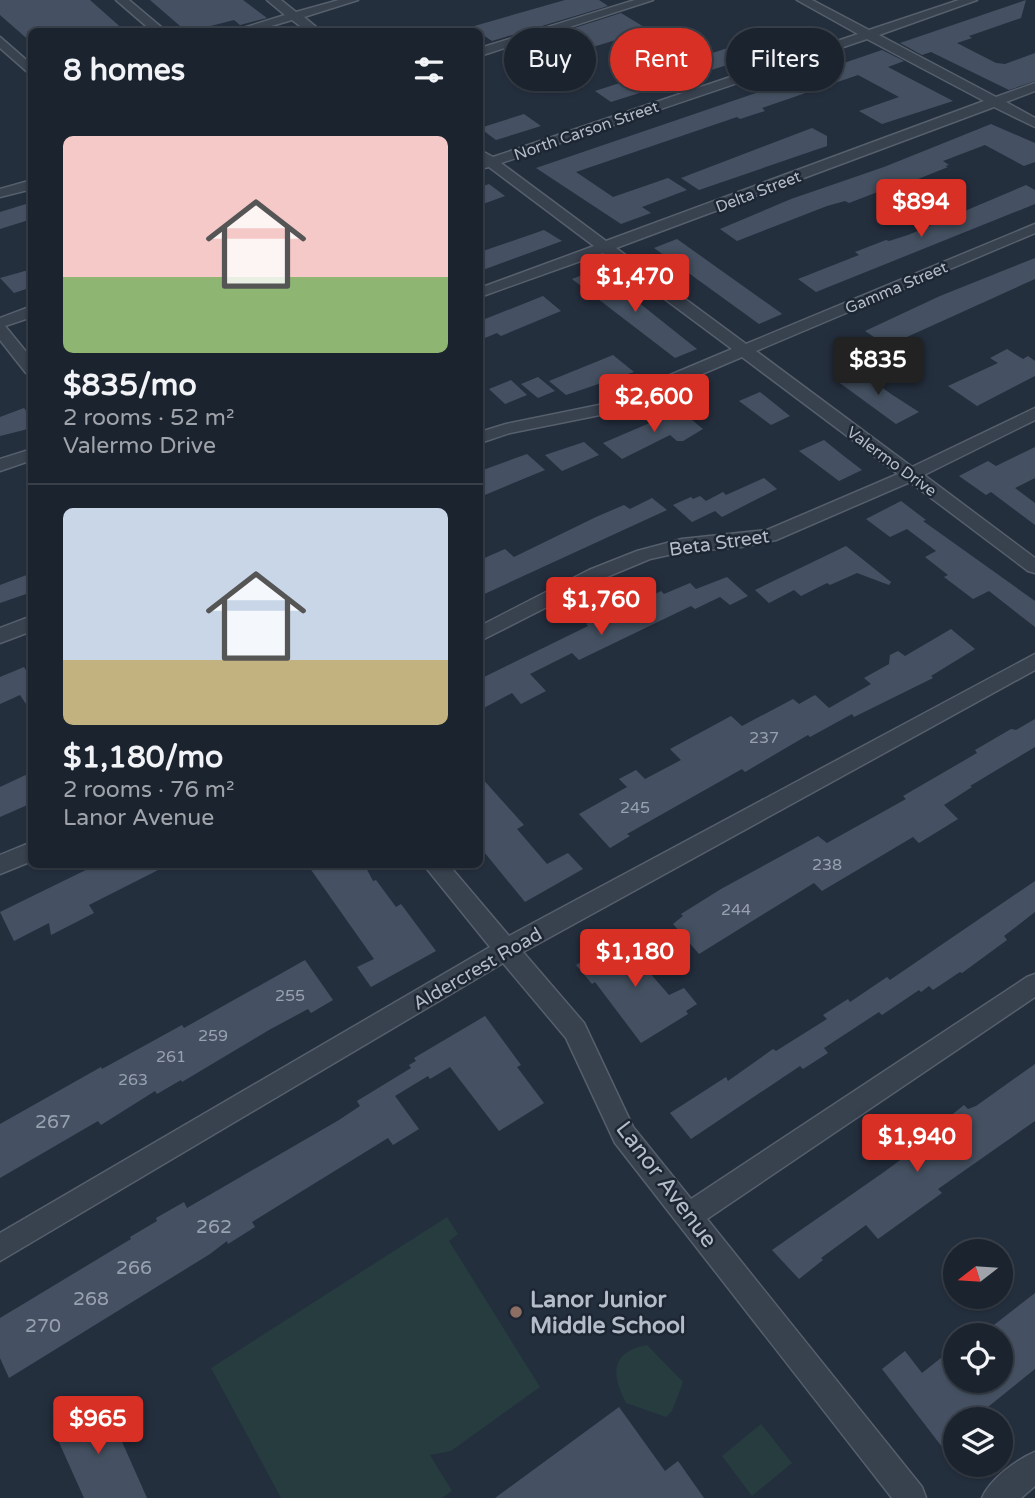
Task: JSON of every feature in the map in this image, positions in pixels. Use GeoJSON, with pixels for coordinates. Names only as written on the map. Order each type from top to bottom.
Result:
{"type":"FeatureCollection","features":[{"type":"Feature","properties":{"kind":"street"},"geometry":{"type":"LineString","coordinates":[[122,0],[156,28]]}},
{"type":"Feature","properties":{"kind":"street"},"geometry":{"type":"LineString","coordinates":[[273,0],[311,28]]}},
{"type":"Feature","properties":{"kind":"street"},"geometry":{"type":"LineString","coordinates":[[251,28],[352,0]]}},
{"type":"Feature","properties":{"kind":"street"},"geometry":{"type":"LineString","coordinates":[[483,51],[647,0]]}},
{"type":"Feature","properties":{"kind":"street"},"geometry":{"type":"LineString","coordinates":[[803,0],[1035,123]]}},
{"type":"Feature","properties":{"kind":"street","name":"North Carson Street"},"geometry":{"type":"LineString","coordinates":[[483,161],[971,0]]}},
{"type":"Feature","properties":{"kind":"street"},"geometry":{"type":"LineString","coordinates":[[0,41],[28,68]]}},
{"type":"Feature","properties":{"kind":"street","name":"Delta Street"},"geometry":{"type":"LineString","coordinates":[[483,292],[1035,87]]}},
{"type":"Feature","properties":{"kind":"street","name":"Valermo Drive"},"geometry":{"type":"LineString","coordinates":[[483,161],[606,247],[1035,567]]}},
{"type":"Feature","properties":{"kind":"street"},"geometry":{"type":"LineString","coordinates":[[0,194],[28,185]]}},
{"type":"Feature","properties":{"kind":"street","name":"Gamma Street"},"geometry":{"type":"LineString","coordinates":[[483,437],[506,429],[604,409],[1035,228]]}},
{"type":"Feature","properties":{"kind":"street"},"geometry":{"type":"LineString","coordinates":[[0,323],[28,312]]}},
{"type":"Feature","properties":{"kind":"street"},"geometry":{"type":"LineString","coordinates":[[0,330],[28,365]]}},
{"type":"Feature","properties":{"kind":"street","name":"Beta Street"},"geometry":{"type":"LineString","coordinates":[[483,632],[629,559],[671,548],[741,541],[781,532],[910,474],[1035,413]]}},
{"type":"Feature","properties":{"kind":"street"},"geometry":{"type":"LineString","coordinates":[[0,465],[28,455]]}},
{"type":"Feature","properties":{"kind":"street"},"geometry":{"type":"LineString","coordinates":[[0,636],[28,625]]}},
{"type":"Feature","properties":{"kind":"street","name":"Aldercrest Road"},"geometry":{"type":"LineString","coordinates":[[0,1248],[505,950],[1035,661]]}},
{"type":"Feature","properties":{"kind":"street"},"geometry":{"type":"LineString","coordinates":[[0,865],[28,853]]}},
{"type":"Feature","properties":{"kind":"street","name":"Lanor Avenue"},"geometry":{"type":"LineString","coordinates":[[437,868],[575,1031],[624,1135],[911,1498]]}},
{"type":"Feature","properties":{"kind":"street"},"geometry":{"type":"LineString","coordinates":[[689,1216],[1035,984]]}},
{"type":"Feature","properties":{"kind":"street"},"geometry":{"type":"LineString","coordinates":[[997,1498],[1035,1467]]}},
{"type":"Feature","properties":{"kind":"green space"},"geometry":{"type":"Polygon","coordinates":[[[447,1217],[458,1234],[449,1241],[540,1387],[451,1451],[430,1455],[452,1491],[442,1498],[281,1498],[211,1368],[447,1217]]]}},
{"type":"Feature","properties":{"kind":"green space"},"geometry":{"type":"Polygon","coordinates":[[[647,1345],[683,1382],[672,1411],[666,1417],[626,1403],[618,1383],[616,1374],[620,1359],[635,1348],[647,1345]]]}},
{"type":"Feature","properties":{"kind":"green space"},"geometry":{"type":"Polygon","coordinates":[[[761,1424],[792,1463],[752,1496],[722,1456],[761,1424]]]}},
{"type":"Feature","properties":{"kind":"building"},"geometry":{"type":"Polygon","coordinates":[[[0,0],[90,0],[122,28],[28,28],[28,40],[0,15],[0,0]]]}},
{"type":"Feature","properties":{"kind":"building"},"geometry":{"type":"Polygon","coordinates":[[[150,0],[243,0],[267,18],[240,25],[234,20],[203,28],[182,28],[150,0]]]}},
{"type":"Feature","properties":{"kind":"building"},"geometry":{"type":"Polygon","coordinates":[[[565,0],[599,0],[608,6],[535,28],[504,28],[504,37],[492,41],[483,35],[483,28],[472,28],[565,0]]]}},
{"type":"Feature","properties":{"kind":"building"},"geometry":{"type":"Polygon","coordinates":[[[1026,0],[1021,18],[969,36],[972,38],[957,43],[996,63],[1005,64],[1035,53],[1035,81],[1009,90],[931,52],[922,55],[900,43],[1026,0]]]}},
{"type":"Feature","properties":{"kind":"building"},"geometry":{"type":"Polygon","coordinates":[[[621,13],[646,28],[610,28],[610,42],[596,46],[596,28],[574,28],[621,13]]]}},
{"type":"Feature","properties":{"kind":"building"},"geometry":{"type":"Polygon","coordinates":[[[726,49],[726,65],[712,70],[712,53],[726,49]]]}},
{"type":"Feature","properties":{"kind":"building"},"geometry":{"type":"Polygon","coordinates":[[[882,50],[904,61],[888,67],[953,101],[882,124],[859,111],[899,97],[858,75],[844,80],[844,63],[882,50]]]}},
{"type":"Feature","properties":{"kind":"building"},"geometry":{"type":"Polygon","coordinates":[[[610,86],[610,91],[646,91],[611,102],[596,91],[610,86]]]}},
{"type":"Feature","properties":{"kind":"building"},"geometry":{"type":"Polygon","coordinates":[[[762,91],[811,91],[762,108],[765,111],[740,119],[737,117],[576,172],[613,197],[668,178],[687,190],[642,207],[651,213],[621,224],[536,168],[762,91]]]}},
{"type":"Feature","properties":{"kind":"building"},"geometry":{"type":"Polygon","coordinates":[[[524,114],[541,126],[496,140],[483,130],[483,127],[524,114]]]}},
{"type":"Feature","properties":{"kind":"building"},"geometry":{"type":"Polygon","coordinates":[[[991,124],[1035,143],[1035,162],[1024,166],[985,145],[943,161],[948,167],[886,192],[883,190],[849,203],[845,201],[827,206],[737,241],[720,229],[791,199],[884,167],[991,124]]]}},
{"type":"Feature","properties":{"kind":"building"},"geometry":{"type":"Polygon","coordinates":[[[812,128],[827,136],[827,146],[699,190],[681,178],[812,128]]]}},
{"type":"Feature","properties":{"kind":"building"},"geometry":{"type":"Polygon","coordinates":[[[489,184],[505,196],[483,204],[483,186],[489,184]]]}},
{"type":"Feature","properties":{"kind":"building"},"geometry":{"type":"Polygon","coordinates":[[[1026,185],[1035,190],[1035,204],[816,292],[798,279],[859,255],[855,252],[908,235],[1026,185]]]}},
{"type":"Feature","properties":{"kind":"building"},"geometry":{"type":"Polygon","coordinates":[[[26,204],[28,220],[0,229],[0,212],[26,204]]]}},
{"type":"Feature","properties":{"kind":"building"},"geometry":{"type":"Polygon","coordinates":[[[544,230],[562,241],[483,270],[483,251],[544,230]]]}},
{"type":"Feature","properties":{"kind":"building"},"geometry":{"type":"Polygon","coordinates":[[[677,239],[782,314],[759,324],[654,248],[677,239]]]}},
{"type":"Feature","properties":{"kind":"building"},"geometry":{"type":"Polygon","coordinates":[[[1035,258],[1035,279],[887,346],[865,331],[940,296],[1035,258]]]}},
{"type":"Feature","properties":{"kind":"building"},"geometry":{"type":"Polygon","coordinates":[[[28,270],[28,288],[14,293],[0,278],[28,270]]]}},
{"type":"Feature","properties":{"kind":"building"},"geometry":{"type":"Polygon","coordinates":[[[595,270],[697,349],[675,358],[572,279],[595,270]]]}},
{"type":"Feature","properties":{"kind":"building"},"geometry":{"type":"Polygon","coordinates":[[[543,296],[561,311],[501,336],[497,333],[483,339],[483,320],[543,296]]]}},
{"type":"Feature","properties":{"kind":"building"},"geometry":{"type":"Polygon","coordinates":[[[1007,349],[1023,359],[1028,356],[1035,361],[1035,376],[977,406],[948,386],[998,363],[990,358],[1007,349]]]}},
{"type":"Feature","properties":{"kind":"building"},"geometry":{"type":"Polygon","coordinates":[[[613,355],[634,372],[566,395],[549,381],[613,355]]]}},
{"type":"Feature","properties":{"kind":"building"},"geometry":{"type":"Polygon","coordinates":[[[860,371],[919,412],[896,424],[837,381],[860,371]]]}},
{"type":"Feature","properties":{"kind":"building"},"geometry":{"type":"Polygon","coordinates":[[[538,377],[555,391],[538,398],[521,384],[538,377]]]}},
{"type":"Feature","properties":{"kind":"building"},"geometry":{"type":"Polygon","coordinates":[[[511,380],[527,395],[505,404],[489,389],[511,380]]]}},
{"type":"Feature","properties":{"kind":"building"},"geometry":{"type":"Polygon","coordinates":[[[760,392],[790,416],[771,425],[739,401],[760,392]]]}},
{"type":"Feature","properties":{"kind":"building"},"geometry":{"type":"Polygon","coordinates":[[[24,408],[28,413],[28,429],[0,436],[0,417],[24,408]]]}},
{"type":"Feature","properties":{"kind":"building"},"geometry":{"type":"Polygon","coordinates":[[[680,410],[703,429],[683,441],[677,441],[670,435],[622,459],[603,443],[680,410]]]}},
{"type":"Feature","properties":{"kind":"building"},"geometry":{"type":"Polygon","coordinates":[[[824,440],[862,470],[839,481],[799,451],[824,440]]]}},
{"type":"Feature","properties":{"kind":"building"},"geometry":{"type":"Polygon","coordinates":[[[584,442],[599,455],[562,471],[545,455],[584,442]]]}},
{"type":"Feature","properties":{"kind":"building"},"geometry":{"type":"Polygon","coordinates":[[[1035,447],[1035,478],[1015,488],[1035,503],[1035,525],[991,492],[986,495],[959,476],[988,461],[996,466],[1035,447]]]}},
{"type":"Feature","properties":{"kind":"building"},"geometry":{"type":"Polygon","coordinates":[[[527,454],[545,470],[483,496],[483,470],[527,454]]]}},
{"type":"Feature","properties":{"kind":"building"},"geometry":{"type":"Polygon","coordinates":[[[764,478],[777,489],[722,517],[715,511],[692,522],[673,505],[691,497],[693,499],[700,496],[706,501],[764,478]]]}},
{"type":"Feature","properties":{"kind":"building"},"geometry":{"type":"Polygon","coordinates":[[[652,498],[667,510],[483,595],[483,559],[505,549],[514,557],[624,505],[630,509],[652,498]]]}},
{"type":"Feature","properties":{"kind":"building"},"geometry":{"type":"Polygon","coordinates":[[[901,501],[926,520],[923,521],[1035,601],[1035,627],[989,591],[973,599],[944,577],[948,575],[925,557],[936,551],[907,529],[890,537],[866,519],[901,501]]]}},
{"type":"Feature","properties":{"kind":"building"},"geometry":{"type":"Polygon","coordinates":[[[846,546],[891,582],[889,585],[857,573],[830,585],[827,583],[801,596],[794,590],[769,603],[755,590],[846,546]]]}},
{"type":"Feature","properties":{"kind":"building"},"geometry":{"type":"Polygon","coordinates":[[[28,574],[28,593],[0,603],[0,585],[28,574]]]}},
{"type":"Feature","properties":{"kind":"building"},"geometry":{"type":"Polygon","coordinates":[[[727,577],[748,596],[730,605],[720,597],[695,609],[691,606],[579,660],[572,653],[530,674],[546,691],[521,704],[512,693],[483,708],[483,678],[648,593],[651,596],[661,591],[664,594],[690,583],[696,589],[727,577]]]}},
{"type":"Feature","properties":{"kind":"building"},"geometry":{"type":"Polygon","coordinates":[[[951,629],[975,649],[931,676],[933,678],[854,717],[852,714],[810,737],[808,735],[745,772],[742,769],[627,834],[630,836],[610,848],[579,814],[627,787],[619,779],[636,770],[645,779],[681,760],[670,749],[731,716],[742,726],[793,699],[799,704],[815,695],[829,708],[871,684],[864,678],[889,664],[890,655],[898,651],[905,656],[951,629]]]}},
{"type":"Feature","properties":{"kind":"building"},"geometry":{"type":"Polygon","coordinates":[[[24,667],[28,673],[28,707],[20,695],[0,704],[0,677],[24,667]]]}},
{"type":"Feature","properties":{"kind":"building"},"geometry":{"type":"Polygon","coordinates":[[[1035,719],[1035,747],[944,805],[958,819],[919,843],[913,837],[822,891],[814,883],[699,954],[673,924],[683,916],[681,914],[721,889],[818,836],[827,843],[906,799],[903,796],[977,753],[975,750],[1011,729],[1016,730],[1035,719]]]}},
{"type":"Feature","properties":{"kind":"building"},"geometry":{"type":"Polygon","coordinates":[[[28,774],[28,805],[0,817],[0,787],[28,774]]]}},
{"type":"Feature","properties":{"kind":"building"},"geometry":{"type":"Polygon","coordinates":[[[483,779],[524,825],[517,829],[547,864],[568,853],[583,869],[525,902],[483,851],[483,779]]]}},
{"type":"Feature","properties":{"kind":"building"},"geometry":{"type":"Polygon","coordinates":[[[90,868],[162,868],[89,905],[94,913],[51,935],[49,923],[14,941],[0,912],[90,868]]]}},
{"type":"Feature","properties":{"kind":"building"},"geometry":{"type":"Polygon","coordinates":[[[310,868],[366,868],[373,881],[376,880],[396,907],[401,904],[436,951],[371,987],[357,967],[374,959],[310,868]]]}},
{"type":"Feature","properties":{"kind":"building"},"geometry":{"type":"Polygon","coordinates":[[[1035,881],[1035,912],[1004,936],[1007,940],[962,973],[933,990],[929,986],[921,992],[919,990],[882,1015],[879,1012],[824,1048],[828,1053],[803,1069],[800,1066],[691,1139],[670,1113],[726,1077],[728,1081],[773,1049],[776,1051],[827,1019],[823,1015],[848,999],[850,1002],[887,977],[890,980],[1035,881]]]}},
{"type":"Feature","properties":{"kind":"building"},"geometry":{"type":"Polygon","coordinates":[[[634,935],[647,950],[636,957],[669,995],[684,988],[697,1004],[686,1011],[688,1014],[641,1043],[595,982],[592,984],[576,965],[621,938],[624,941],[634,935]]]}},
{"type":"Feature","properties":{"kind":"building"},"geometry":{"type":"Polygon","coordinates":[[[305,960],[333,1000],[311,1013],[308,1009],[269,1030],[182,1082],[181,1080],[157,1094],[155,1091],[101,1125],[98,1121],[0,1178],[0,1124],[101,1067],[102,1069],[182,1025],[184,1028],[305,960]]]}},
{"type":"Feature","properties":{"kind":"building"},"geometry":{"type":"Polygon","coordinates":[[[485,1016],[521,1065],[517,1067],[544,1103],[499,1131],[450,1067],[430,1079],[428,1076],[395,1096],[419,1129],[393,1145],[388,1138],[252,1222],[255,1227],[228,1244],[227,1241],[9,1378],[0,1358],[0,1318],[131,1239],[130,1237],[157,1221],[156,1218],[184,1202],[187,1208],[339,1120],[360,1106],[357,1101],[411,1068],[409,1065],[416,1061],[414,1058],[485,1016]]]}},
{"type":"Feature","properties":{"kind":"building"},"geometry":{"type":"Polygon","coordinates":[[[1035,1064],[1035,1121],[938,1189],[942,1193],[878,1239],[866,1225],[821,1258],[823,1260],[799,1279],[772,1250],[931,1137],[928,1134],[964,1105],[968,1109],[976,1106],[1035,1064]]]}},
{"type":"Feature","properties":{"kind":"building"},"geometry":{"type":"Polygon","coordinates":[[[1035,1293],[1035,1369],[1013,1387],[1013,1323],[996,1323],[1035,1293]]]}},
{"type":"Feature","properties":{"kind":"building"},"geometry":{"type":"Polygon","coordinates":[[[905,1351],[922,1373],[943,1356],[943,1393],[1005,1393],[988,1407],[943,1407],[943,1448],[882,1369],[905,1351]]]}},
{"type":"Feature","properties":{"kind":"building"},"geometry":{"type":"Polygon","coordinates":[[[101,1399],[147,1498],[84,1498],[53,1429],[101,1399]]]}},
{"type":"Feature","properties":{"kind":"building"},"geometry":{"type":"Polygon","coordinates":[[[619,1407],[665,1471],[678,1461],[704,1498],[495,1498],[619,1407]]]}},
{"type":"Feature","properties":{"kind":"place","name":"Lanor Junior Middle School"},"geometry":{"type":"Point","coordinates":[516,1312]}}]}
